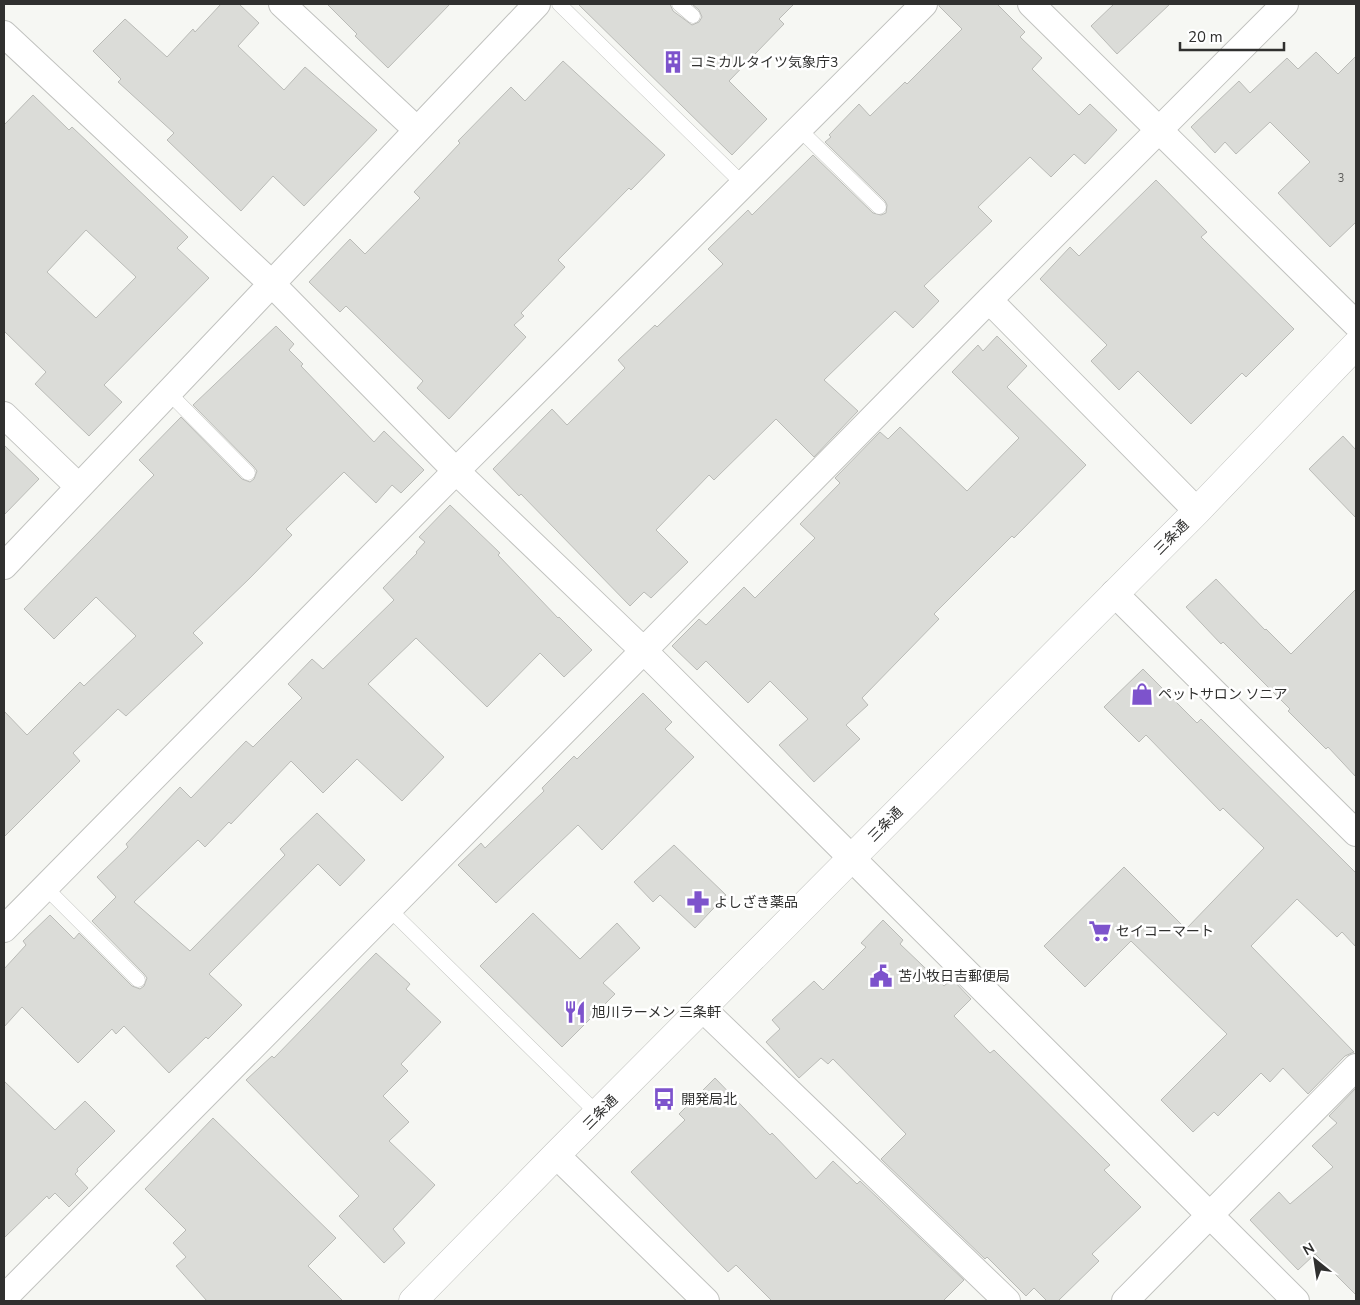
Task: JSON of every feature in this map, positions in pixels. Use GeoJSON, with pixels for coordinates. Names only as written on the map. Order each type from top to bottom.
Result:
{"type":"FeatureCollection","features":[{"type":"Feature","properties":{"kind":"street"},"geometry":{"type":"LineString","coordinates":[[282,4],[417,130]]}},
{"type":"Feature","properties":{"kind":"street"},"geometry":{"type":"LineString","coordinates":[[4,566],[537,4]]}},
{"type":"Feature","properties":{"kind":"street"},"geometry":{"type":"LineString","coordinates":[[4,929],[456,471],[924,4]]}},
{"type":"Feature","properties":{"kind":"street"},"geometry":{"type":"LineString","coordinates":[[1031,4],[1356,324]]}},
{"type":"Feature","properties":{"kind":"street"},"geometry":{"type":"LineString","coordinates":[[4,1298],[989,300],[1285,4]]}},
{"type":"Feature","properties":{"kind":"street"},"geometry":{"type":"LineString","coordinates":[[4,34],[272,284],[456,471],[644,651],[1296,1301]]}},
{"type":"Feature","properties":{"kind":"street"},"geometry":{"type":"LineString","coordinates":[[989,300],[1197,511]]}},
{"type":"Feature","properties":{"kind":"street","name":"三条通"},"geometry":{"type":"LineString","coordinates":[[413,1301],[1197,511],[1356,345]]}},
{"type":"Feature","properties":{"kind":"street"},"geometry":{"type":"LineString","coordinates":[[4,416],[79,487]]}},
{"type":"Feature","properties":{"kind":"street"},"geometry":{"type":"LineString","coordinates":[[1114,593],[1356,833]]}},
{"type":"Feature","properties":{"kind":"street"},"geometry":{"type":"LineString","coordinates":[[702,1009],[1007,1301]]}},
{"type":"Feature","properties":{"kind":"street"},"geometry":{"type":"LineString","coordinates":[[1124,1301],[1356,1067]]}},
{"type":"Feature","properties":{"kind":"street"},"geometry":{"type":"LineString","coordinates":[[556,1155],[706,1301]]}},
{"type":"Feature","properties":{"kind":"lane"},"geometry":{"type":"LineString","coordinates":[[559,4],[743,184]]}},
{"type":"Feature","properties":{"kind":"lane"},"geometry":{"type":"LineString","coordinates":[[679,4],[693,16]]}},
{"type":"Feature","properties":{"kind":"lane"},"geometry":{"type":"LineString","coordinates":[[799,129],[879,207]]}},
{"type":"Feature","properties":{"kind":"lane"},"geometry":{"type":"LineString","coordinates":[[168,392],[248,473]]}},
{"type":"Feature","properties":{"kind":"lane"},"geometry":{"type":"LineString","coordinates":[[45,887],[138,980]]}},
{"type":"Feature","properties":{"kind":"lane"},"geometry":{"type":"LineString","coordinates":[[389,909],[598,1114]]}},
{"type":"Feature","properties":{"kind":"building"},"geometry":{"type":"Polygon","coordinates":[[[221,4],[239,4],[259,23],[238,46],[284,90],[305,67],[377,130],[304,206],[273,176],[241,211],[167,140],[174,133],[118,82],[121,79],[93,51],[125,19],[167,57],[193,29],[195,32],[221,4]]]}},
{"type":"Feature","properties":{"kind":"building"},"geometry":{"type":"Polygon","coordinates":[[[327,4],[450,4],[388,68],[355,36],[357,34],[327,4]]]}},
{"type":"Feature","properties":{"kind":"building","name":"コミカルタイツ気象庁3"},"geometry":{"type":"Polygon","coordinates":[[[578,4],[670,4],[673,11],[692,25],[699,22],[702,17],[699,10],[692,4],[794,4],[779,19],[784,24],[729,81],[767,119],[732,155],[578,4]]]}},
{"type":"Feature","properties":{"kind":"building"},"geometry":{"type":"Polygon","coordinates":[[[939,4],[997,4],[1025,32],[1020,37],[1042,58],[1032,69],[1079,115],[1090,104],[1117,130],[1085,164],[1074,154],[1051,177],[1030,157],[978,207],[992,221],[924,286],[939,301],[913,328],[895,311],[824,380],[858,411],[814,457],[776,419],[714,480],[709,475],[656,530],[688,562],[651,598],[644,592],[630,606],[521,494],[519,496],[493,469],[552,409],[567,425],[625,368],[618,360],[655,325],[657,327],[723,264],[708,249],[748,210],[752,215],[813,155],[873,213],[881,215],[886,213],[887,205],[885,201],[825,142],[831,137],[829,135],[859,104],[870,116],[905,82],[907,84],[962,29],[939,4]]]}},
{"type":"Feature","properties":{"kind":"building"},"geometry":{"type":"Polygon","coordinates":[[[1114,4],[1170,4],[1117,54],[1091,26],[1114,4]]]}},
{"type":"Feature","properties":{"kind":"building"},"geometry":{"type":"Polygon","coordinates":[[[1316,52],[1338,74],[1356,56],[1356,222],[1330,247],[1278,193],[1310,162],[1270,122],[1236,154],[1225,142],[1215,153],[1191,127],[1239,81],[1250,93],[1287,58],[1298,69],[1316,52]]]}},
{"type":"Feature","properties":{"kind":"building"},"geometry":{"type":"Polygon","coordinates":[[[563,61],[665,155],[631,190],[629,188],[558,260],[565,267],[521,313],[524,316],[514,325],[526,337],[449,419],[417,388],[423,381],[346,306],[340,312],[309,282],[350,239],[365,254],[420,198],[414,192],[460,143],[458,141],[511,87],[525,101],[563,61]]]}},
{"type":"Feature","properties":{"kind":"building"},"geometry":{"type":"Polygon","coordinates":[[[33,95],[69,130],[72,127],[188,237],[177,248],[209,278],[104,385],[122,402],[89,436],[35,384],[46,372],[4,331],[4,125],[33,95]],[[86,230],[47,272],[96,318],[136,277],[86,230]]]}},
{"type":"Feature","properties":{"kind":"building"},"geometry":{"type":"Polygon","coordinates":[[[1156,180],[1207,232],[1201,237],[1294,329],[1246,377],[1242,373],[1191,424],[1138,371],[1119,390],[1091,361],[1107,345],[1040,279],[1070,247],[1079,256],[1156,180]]]}},
{"type":"Feature","properties":{"kind":"building"},"geometry":{"type":"Polygon","coordinates":[[[276,326],[294,344],[289,350],[303,364],[301,366],[374,442],[384,431],[424,470],[401,493],[392,485],[376,503],[344,472],[286,529],[292,535],[193,633],[203,643],[126,716],[118,709],[73,753],[80,761],[4,837],[4,711],[27,735],[80,682],[84,686],[136,636],[96,597],[54,639],[24,609],[154,475],[139,460],[181,417],[242,479],[250,482],[254,479],[257,471],[254,467],[193,405],[276,326]]]}},
{"type":"Feature","properties":{"kind":"building"},"geometry":{"type":"Polygon","coordinates":[[[997,336],[1027,366],[1007,387],[1086,465],[1014,538],[1012,536],[934,614],[939,619],[862,698],[868,705],[846,725],[860,739],[814,782],[779,745],[808,719],[770,681],[748,703],[706,661],[697,670],[672,646],[699,619],[706,625],[744,587],[755,598],[815,538],[800,524],[840,483],[835,478],[880,432],[888,439],[900,427],[967,491],[1019,438],[952,372],[978,345],[983,351],[997,336]]]}},
{"type":"Feature","properties":{"kind":"building"},"geometry":{"type":"Polygon","coordinates":[[[1343,436],[1356,450],[1356,518],[1309,469],[1343,436]]]}},
{"type":"Feature","properties":{"kind":"building"},"geometry":{"type":"Polygon","coordinates":[[[4,445],[39,479],[4,515],[4,445]]]}},
{"type":"Feature","properties":{"kind":"building"},"geometry":{"type":"Polygon","coordinates":[[[450,505],[500,553],[498,555],[558,618],[592,650],[564,677],[540,653],[487,707],[416,638],[368,684],[444,757],[402,801],[357,759],[323,793],[291,761],[231,824],[229,822],[205,847],[198,840],[134,902],[190,951],[285,855],[280,849],[317,813],[365,860],[340,886],[318,864],[209,974],[242,1005],[208,1039],[206,1037],[169,1073],[124,1026],[116,1034],[112,1029],[78,1063],[22,1007],[4,1027],[4,969],[26,945],[23,941],[50,915],[74,939],[79,933],[132,986],[140,989],[144,986],[147,978],[144,974],[92,921],[116,897],[97,877],[128,847],[126,844],[180,787],[191,798],[246,741],[253,747],[302,698],[288,684],[312,659],[323,669],[394,600],[383,588],[417,553],[425,542],[419,537],[450,505]]]}},
{"type":"Feature","properties":{"kind":"building"},"geometry":{"type":"Polygon","coordinates":[[[1216,579],[1291,654],[1356,589],[1356,777],[1186,607],[1216,579]]]}},
{"type":"Feature","properties":{"kind":"building"},"geometry":{"type":"Polygon","coordinates":[[[1143,669],[1197,723],[1201,719],[1356,873],[1356,947],[1342,932],[1337,937],[1297,899],[1251,946],[1354,1052],[1345,1056],[1308,1094],[1283,1068],[1270,1082],[1261,1073],[1218,1116],[1214,1112],[1193,1132],[1161,1100],[1227,1034],[1131,941],[1085,987],[1044,946],[1124,867],[1186,929],[1264,848],[1223,808],[1220,811],[1146,735],[1139,742],[1104,707],[1143,669]]]}},
{"type":"Feature","properties":{"kind":"building"},"geometry":{"type":"Polygon","coordinates":[[[643,693],[672,722],[665,729],[694,757],[602,850],[578,825],[496,903],[458,865],[481,843],[485,848],[544,791],[542,788],[574,756],[577,759],[643,693]]]}},
{"type":"Feature","properties":{"kind":"building"},"geometry":{"type":"Polygon","coordinates":[[[674,845],[726,895],[695,928],[660,895],[653,902],[634,882],[674,845]]]}},
{"type":"Feature","properties":{"kind":"building"},"geometry":{"type":"Polygon","coordinates":[[[533,913],[580,959],[617,923],[640,948],[603,983],[615,994],[562,1047],[480,966],[533,913]]]}},
{"type":"Feature","properties":{"kind":"building"},"geometry":{"type":"Polygon","coordinates":[[[883,920],[903,940],[900,944],[944,986],[952,979],[971,999],[954,1016],[990,1053],[994,1050],[1110,1165],[1104,1170],[1141,1207],[1092,1254],[1099,1261],[1058,1301],[1047,1301],[1034,1288],[1026,1296],[987,1257],[985,1259],[881,1159],[906,1134],[833,1059],[828,1064],[821,1058],[799,1078],[766,1042],[780,1029],[772,1020],[814,981],[823,990],[866,947],[861,943],[883,920]]]}},
{"type":"Feature","properties":{"kind":"building"},"geometry":{"type":"Polygon","coordinates":[[[376,953],[410,984],[406,989],[441,1022],[401,1064],[408,1071],[383,1096],[409,1122],[389,1141],[435,1185],[393,1229],[405,1243],[384,1263],[339,1216],[359,1196],[246,1080],[272,1056],[274,1058],[376,953]]]}},
{"type":"Feature","properties":{"kind":"building"},"geometry":{"type":"Polygon","coordinates":[[[715,1078],[816,1179],[833,1161],[857,1184],[860,1181],[964,1280],[943,1301],[772,1301],[736,1265],[728,1272],[631,1172],[685,1120],[679,1114],[715,1078]]]}},
{"type":"Feature","properties":{"kind":"building"},"geometry":{"type":"Polygon","coordinates":[[[4,1081],[55,1130],[85,1101],[115,1131],[77,1169],[78,1171],[75,1174],[88,1188],[69,1207],[55,1193],[49,1199],[47,1196],[4,1238],[4,1081]]]}},
{"type":"Feature","properties":{"kind":"building"},"geometry":{"type":"Polygon","coordinates":[[[1356,1088],[1356,1295],[1315,1254],[1298,1270],[1250,1220],[1279,1192],[1290,1204],[1333,1167],[1312,1146],[1337,1123],[1329,1116],[1356,1088]]]}},
{"type":"Feature","properties":{"kind":"building"},"geometry":{"type":"Polygon","coordinates":[[[213,1118],[336,1238],[308,1266],[343,1301],[207,1301],[176,1266],[186,1257],[173,1243],[186,1230],[145,1189],[213,1118]]]}},
{"type":"Feature","properties":{"kind":"place","name":"コミカルタイツ気象庁3"},"geometry":{"type":"Point","coordinates":[673,62]}},
{"type":"Feature","properties":{"kind":"place","name":"ペットサロン ソニア"},"geometry":{"type":"Point","coordinates":[1142,694]}},
{"type":"Feature","properties":{"kind":"place","name":"よしざき薬品"},"geometry":{"type":"Point","coordinates":[698,902]}},
{"type":"Feature","properties":{"kind":"place","name":"セイコーマート"},"geometry":{"type":"Point","coordinates":[1100,931]}},
{"type":"Feature","properties":{"kind":"place","name":"苫小牧日吉郵便局"},"geometry":{"type":"Point","coordinates":[881,976]}},
{"type":"Feature","properties":{"kind":"place","name":"旭川ラーメン 三条軒"},"geometry":{"type":"Point","coordinates":[575,1012]}},
{"type":"Feature","properties":{"kind":"place","name":"開発局北"},"geometry":{"type":"Point","coordinates":[664,1099]}}]}
